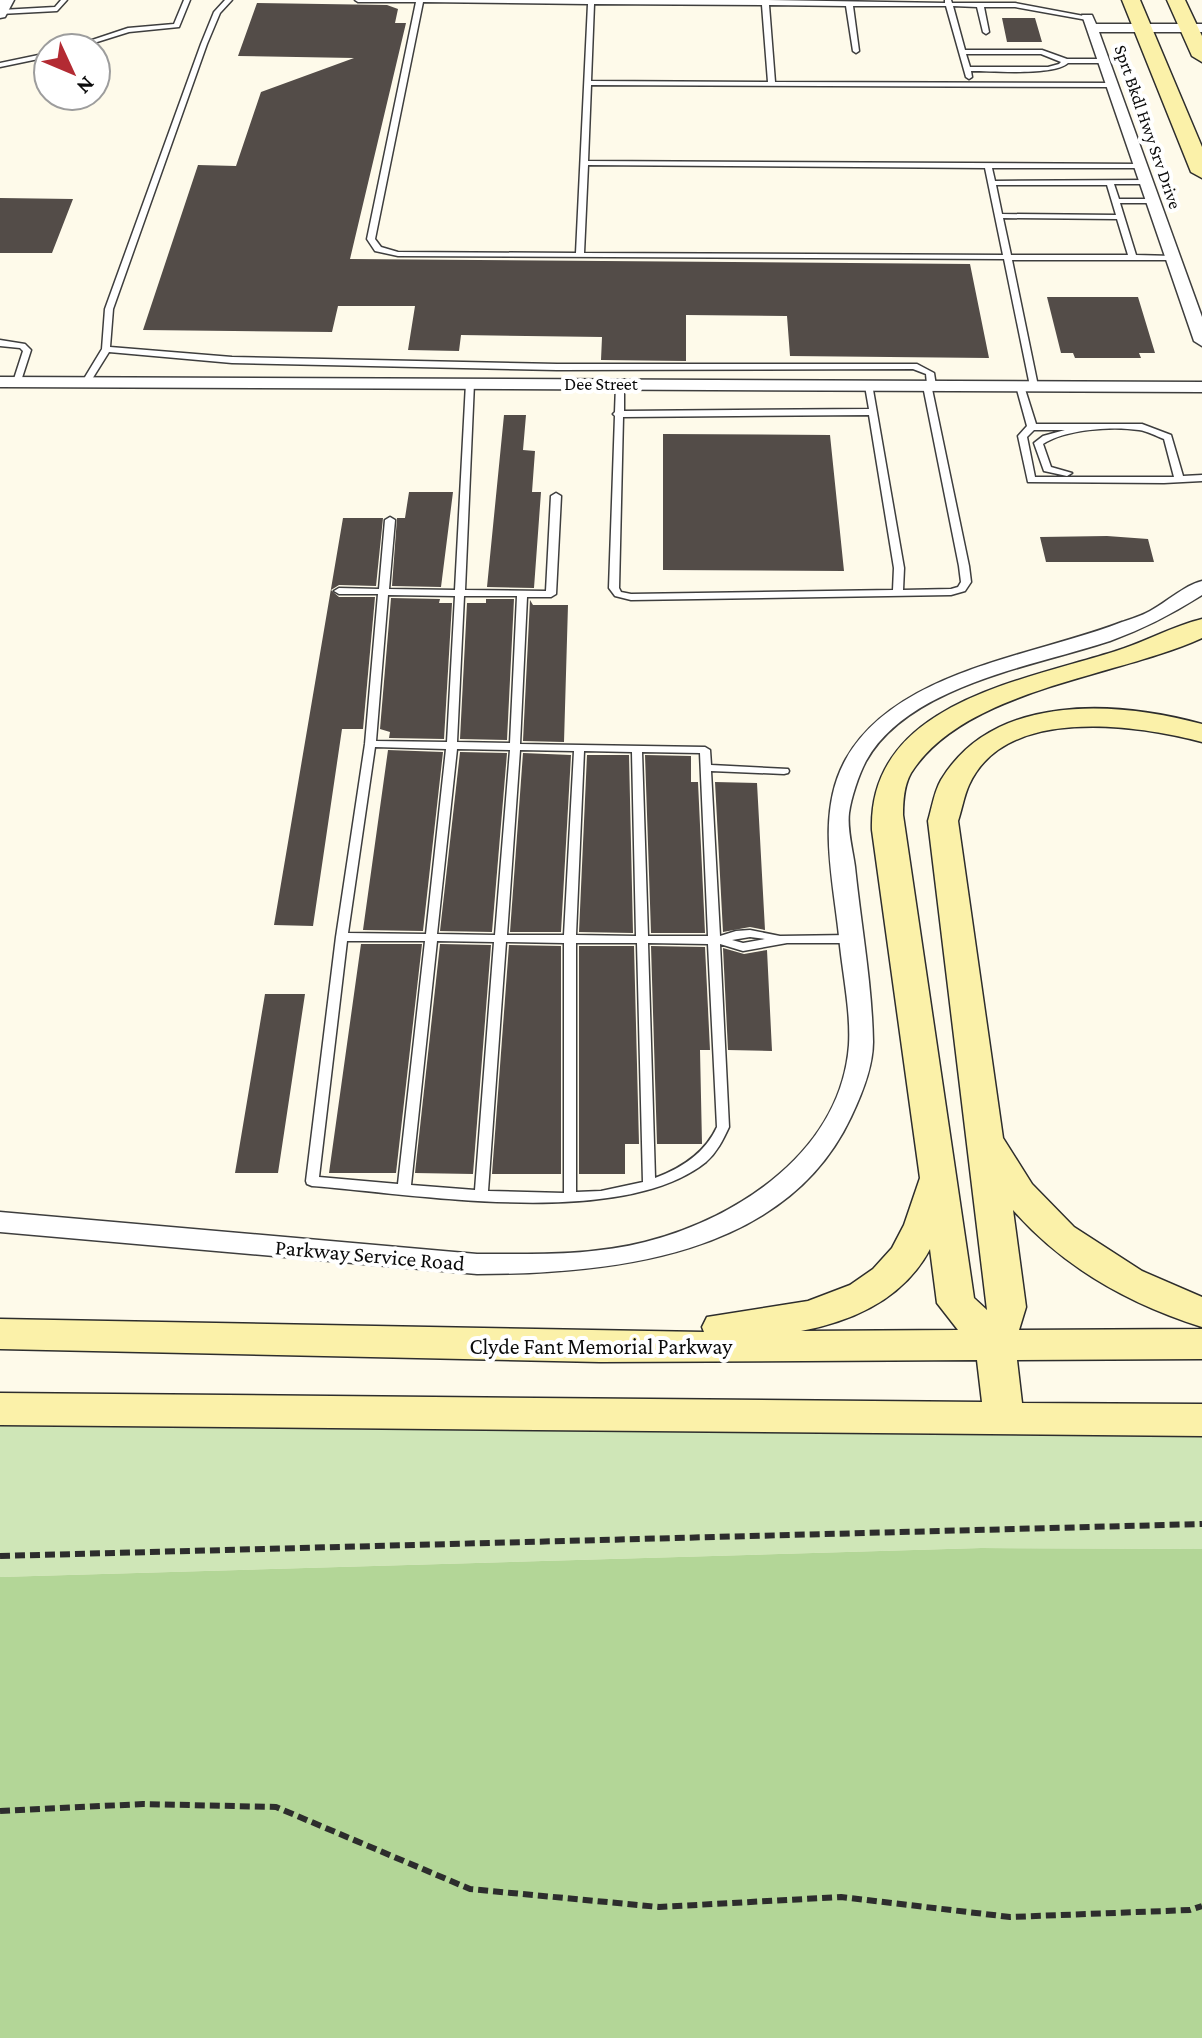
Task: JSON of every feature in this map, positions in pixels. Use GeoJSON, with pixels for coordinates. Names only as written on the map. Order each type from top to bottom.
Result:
{"type":"FeatureCollection","features":[{"type":"Feature","properties":{"kind":"main road"},"geometry":{"type":"LineString","coordinates":[[1131,0],[1202,172]]}},
{"type":"Feature","properties":{"kind":"main road"},"geometry":{"type":"LineString","coordinates":[[1176,0],[1196,28],[1202,56]]}},
{"type":"Feature","properties":{"kind":"main road"},"geometry":{"type":"LineString","coordinates":[[995,1344],[956,1303],[888,830],[887,800],[896,772],[926,736],[985,703],[1127,659],[1202,627]]}},
{"type":"Feature","properties":{"kind":"main road"},"geometry":{"type":"LineString","coordinates":[[1004,1418],[995,1344],[1007,1307],[943,821],[946,795],[958,772],[975,754],[1000,738],[1066,718],[1146,720],[1202,733]]}},
{"type":"Feature","properties":{"kind":"main road"},"geometry":{"type":"LineString","coordinates":[[987,1143],[1023,1198],[1055,1231],[1135,1284],[1202,1312]]}},
{"type":"Feature","properties":{"kind":"main road"},"geometry":{"type":"LineString","coordinates":[[600,1347],[691,1330],[799,1319],[835,1309],[869,1293],[901,1262],[920,1232],[936,1172]]}},
{"type":"Feature","properties":{"kind":"main road","name":"Clyde Fant Memorial Parkway"},"geometry":{"type":"LineString","coordinates":[[0,1334],[600,1347],[1202,1344]]}},
{"type":"Feature","properties":{"kind":"main road"},"geometry":{"type":"LineString","coordinates":[[0,1409],[1202,1420]]}},
{"type":"Feature","properties":{"kind":"street","name":"Sprt Bkdl Hwy Srv Drive"},"geometry":{"type":"LineString","coordinates":[[1196,28],[1089,23],[1114,85],[1202,341]]}},
{"type":"Feature","properties":{"kind":"street","name":"Dee Street"},"geometry":{"type":"LineString","coordinates":[[8,382],[470,383],[557,376],[620,385],[693,377],[869,386],[1202,387]]}},
{"type":"Feature","properties":{"kind":"street","name":"Parkway Service Road"},"geometry":{"type":"LineString","coordinates":[[0,1222],[477,1264],[535,1264],[601,1260],[663,1248],[699,1236],[733,1219],[785,1187],[832,1133],[844,1111],[859,1067],[861,1044],[838,814],[842,787],[852,762],[873,734],[903,709],[945,686],[1136,624],[1186,601],[1202,587]]}},
{"type":"Feature","properties":{"kind":"lane"},"geometry":{"type":"LineString","coordinates":[[3,9],[45,12],[57,9],[64,0]]}},
{"type":"Feature","properties":{"kind":"lane"},"geometry":{"type":"LineString","coordinates":[[112,35],[128,30],[173,28],[177,26],[187,0]]}},
{"type":"Feature","properties":{"kind":"lane"},"geometry":{"type":"LineString","coordinates":[[86,382],[106,349],[109,309],[204,44],[217,12],[229,0]]}},
{"type":"Feature","properties":{"kind":"lane"},"geometry":{"type":"LineString","coordinates":[[358,0],[1043,4],[1089,23]]}},
{"type":"Feature","properties":{"kind":"lane"},"geometry":{"type":"LineString","coordinates":[[420,1],[371,239],[378,249],[398,254],[1173,258]]}},
{"type":"Feature","properties":{"kind":"lane"},"geometry":{"type":"LineString","coordinates":[[580,255],[592,2]]}},
{"type":"Feature","properties":{"kind":"lane"},"geometry":{"type":"LineString","coordinates":[[765,2],[772,84]]}},
{"type":"Feature","properties":{"kind":"lane"},"geometry":{"type":"LineString","coordinates":[[948,2],[970,84]]}},
{"type":"Feature","properties":{"kind":"lane"},"geometry":{"type":"LineString","coordinates":[[849,4],[856,51]]}},
{"type":"Feature","properties":{"kind":"lane"},"geometry":{"type":"LineString","coordinates":[[980,5],[986,32]]}},
{"type":"Feature","properties":{"kind":"lane"},"geometry":{"type":"LineString","coordinates":[[963,52],[1042,52],[1066,61],[1105,61]]}},
{"type":"Feature","properties":{"kind":"lane"},"geometry":{"type":"LineString","coordinates":[[0,65],[32,58]]}},
{"type":"Feature","properties":{"kind":"lane"},"geometry":{"type":"LineString","coordinates":[[968,69],[1048,69],[1066,61]]}},
{"type":"Feature","properties":{"kind":"lane"},"geometry":{"type":"LineString","coordinates":[[586,83],[1114,85]]}},
{"type":"Feature","properties":{"kind":"lane"},"geometry":{"type":"LineString","coordinates":[[584,163],[1141,166]]}},
{"type":"Feature","properties":{"kind":"lane"},"geometry":{"type":"LineString","coordinates":[[988,166],[1007,257],[1032,427]]}},
{"type":"Feature","properties":{"kind":"lane"},"geometry":{"type":"LineString","coordinates":[[1110,182],[1133,258]]}},
{"type":"Feature","properties":{"kind":"lane"},"geometry":{"type":"LineString","coordinates":[[992,183],[1146,182]]}},
{"type":"Feature","properties":{"kind":"lane"},"geometry":{"type":"LineString","coordinates":[[1116,201],[1153,201]]}},
{"type":"Feature","properties":{"kind":"lane"},"geometry":{"type":"LineString","coordinates":[[998,216],[1121,217]]}},
{"type":"Feature","properties":{"kind":"lane"},"geometry":{"type":"LineString","coordinates":[[0,343],[27,350],[8,382]]}},
{"type":"Feature","properties":{"kind":"lane"},"geometry":{"type":"LineString","coordinates":[[106,349],[232,360],[376,362],[557,376],[693,377],[801,364],[914,366],[930,373],[929,386],[966,582],[962,589],[951,592],[631,597],[618,594],[614,588],[620,385]]}},
{"type":"Feature","properties":{"kind":"lane"},"geometry":{"type":"LineString","coordinates":[[371,383],[376,362]]}},
{"type":"Feature","properties":{"kind":"lane"},"geometry":{"type":"LineString","coordinates":[[404,1188],[452,746],[470,383]]}},
{"type":"Feature","properties":{"kind":"lane"},"geometry":{"type":"LineString","coordinates":[[869,386],[899,568],[898,593]]}},
{"type":"Feature","properties":{"kind":"lane"},"geometry":{"type":"LineString","coordinates":[[617,414],[872,412]]}},
{"type":"Feature","properties":{"kind":"lane"},"geometry":{"type":"LineString","coordinates":[[1179,479],[1168,437],[1142,427],[1032,427],[1022,436],[1031,480],[1164,480],[1202,478]]}},
{"type":"Feature","properties":{"kind":"lane"},"geometry":{"type":"LineString","coordinates":[[1081,427],[1062,436],[1043,438],[1038,443],[1047,469],[1059,473],[1147,473],[1164,480]]}},
{"type":"Feature","properties":{"kind":"lane"},"geometry":{"type":"LineString","coordinates":[[339,591],[551,594],[556,496]]}},
{"type":"Feature","properties":{"kind":"lane"},"geometry":{"type":"LineString","coordinates":[[370,744],[705,750],[718,940],[723,1127],[720,1142],[707,1158],[649,1184],[585,1197],[312,1181],[370,744],[390,520]]}},
{"type":"Feature","properties":{"kind":"lane"},"geometry":{"type":"LineString","coordinates":[[481,1193],[515,748],[522,593]]}},
{"type":"Feature","properties":{"kind":"lane"},"geometry":{"type":"LineString","coordinates":[[570,1196],[570,939],[579,748]]}},
{"type":"Feature","properties":{"kind":"lane"},"geometry":{"type":"LineString","coordinates":[[637,749],[649,1184]]}},
{"type":"Feature","properties":{"kind":"lane"},"geometry":{"type":"LineString","coordinates":[[706,768],[784,771]]}},
{"type":"Feature","properties":{"kind":"lane"},"geometry":{"type":"LineString","coordinates":[[342,937],[718,940],[731,934],[764,934],[779,940],[850,939]]}},
{"type":"Feature","properties":{"kind":"path"},"geometry":{"type":"LineString","coordinates":[[0,1556],[981,1527],[1202,1524]]}},
{"type":"Feature","properties":{"kind":"path"},"geometry":{"type":"LineString","coordinates":[[0,1811],[143,1804],[276,1807],[470,1889],[659,1907],[841,1897],[1010,1917],[1190,1910],[1202,1906]]}},
{"type":"Feature","properties":{"kind":"green space"},"geometry":{"type":"Polygon","coordinates":[[[0,1424],[1202,1436],[1202,1549],[981,1548],[0,1577],[0,1424]]]}},
{"type":"Feature","properties":{"kind":"green space"},"geometry":{"type":"Polygon","coordinates":[[[981,1548],[1202,1549],[1202,2038],[0,2038],[0,1577],[981,1548]]]}},
{"type":"Feature","properties":{"kind":"building"},"geometry":{"type":"Polygon","coordinates":[[[257,3],[387,5],[398,9],[395,23],[406,23],[350,259],[970,264],[989,358],[790,356],[787,316],[686,315],[686,361],[601,360],[602,337],[461,335],[459,351],[408,350],[415,306],[338,306],[332,332],[143,330],[198,165],[236,166],[261,92],[354,58],[238,56],[257,3]]]}},
{"type":"Feature","properties":{"kind":"building"},"geometry":{"type":"Polygon","coordinates":[[[1002,18],[1035,18],[1042,42],[1007,42],[1002,18]]]}},
{"type":"Feature","properties":{"kind":"building"},"geometry":{"type":"Polygon","coordinates":[[[0,198],[73,199],[52,253],[0,253],[0,198]]]}},
{"type":"Feature","properties":{"kind":"building"},"geometry":{"type":"Polygon","coordinates":[[[1047,297],[1138,297],[1155,353],[1139,353],[1141,358],[1075,358],[1073,353],[1061,353],[1047,297]]]}},
{"type":"Feature","properties":{"kind":"building"},"geometry":{"type":"Polygon","coordinates":[[[504,415],[526,415],[523,450],[535,451],[532,492],[541,492],[534,588],[487,587],[504,415]]]}},
{"type":"Feature","properties":{"kind":"building"},"geometry":{"type":"Polygon","coordinates":[[[663,434],[830,435],[844,571],[663,570],[663,434]]]}},
{"type":"Feature","properties":{"kind":"building"},"geometry":{"type":"Polygon","coordinates":[[[409,492],[453,492],[441,587],[392,586],[397,518],[405,518],[409,492]]]}},
{"type":"Feature","properties":{"kind":"building"},"geometry":{"type":"Polygon","coordinates":[[[343,518],[383,518],[376,586],[339,585],[331,590],[339,597],[375,597],[363,729],[342,729],[313,926],[274,925],[343,518]]]}},
{"type":"Feature","properties":{"kind":"building"},"geometry":{"type":"Polygon","coordinates":[[[1040,537],[1148,539],[1154,562],[1046,562],[1040,537]]]}},
{"type":"Feature","properties":{"kind":"building"},"geometry":{"type":"Polygon","coordinates":[[[391,598],[440,599],[439,603],[452,603],[444,739],[389,738],[390,732],[380,729],[391,598]]]}},
{"type":"Feature","properties":{"kind":"building"},"geometry":{"type":"Polygon","coordinates":[[[486,599],[514,599],[507,740],[460,739],[467,603],[486,603],[486,599]]]}},
{"type":"Feature","properties":{"kind":"building"},"geometry":{"type":"Polygon","coordinates":[[[530,600],[533,605],[568,605],[564,742],[523,741],[530,600]]]}},
{"type":"Feature","properties":{"kind":"building"},"geometry":{"type":"Polygon","coordinates":[[[388,750],[443,752],[423,931],[363,930],[388,750]]]}},
{"type":"Feature","properties":{"kind":"building"},"geometry":{"type":"Polygon","coordinates":[[[460,752],[507,753],[492,932],[440,931],[460,752]]]}},
{"type":"Feature","properties":{"kind":"building"},"geometry":{"type":"Polygon","coordinates":[[[523,753],[571,755],[561,932],[510,932],[523,753]]]}},
{"type":"Feature","properties":{"kind":"building"},"geometry":{"type":"Polygon","coordinates":[[[587,755],[629,755],[633,933],[579,932],[587,755]]]}},
{"type":"Feature","properties":{"kind":"building"},"geometry":{"type":"Polygon","coordinates":[[[645,755],[691,756],[691,782],[698,782],[705,933],[651,933],[645,755]]]}},
{"type":"Feature","properties":{"kind":"building"},"geometry":{"type":"Polygon","coordinates":[[[715,782],[757,783],[765,930],[750,927],[723,932],[715,782]]]}},
{"type":"Feature","properties":{"kind":"building"},"geometry":{"type":"Polygon","coordinates":[[[361,944],[422,944],[396,1173],[329,1173],[361,944]]]}},
{"type":"Feature","properties":{"kind":"building"},"geometry":{"type":"Polygon","coordinates":[[[440,944],[491,945],[473,1174],[415,1173],[440,944]]]}},
{"type":"Feature","properties":{"kind":"building"},"geometry":{"type":"Polygon","coordinates":[[[509,945],[561,946],[561,1174],[492,1174],[509,945]]]}},
{"type":"Feature","properties":{"kind":"building"},"geometry":{"type":"Polygon","coordinates":[[[579,946],[634,946],[639,1144],[625,1144],[625,1174],[579,1174],[579,946]]]}},
{"type":"Feature","properties":{"kind":"building"},"geometry":{"type":"Polygon","coordinates":[[[651,946],[705,947],[710,1050],[700,1050],[702,1144],[657,1144],[651,946]]]}},
{"type":"Feature","properties":{"kind":"building"},"geometry":{"type":"Polygon","coordinates":[[[723,948],[744,954],[767,950],[772,1051],[728,1050],[723,948]]]}},
{"type":"Feature","properties":{"kind":"building"},"geometry":{"type":"Polygon","coordinates":[[[265,994],[305,994],[278,1173],[235,1173],[265,994]]]}}]}
